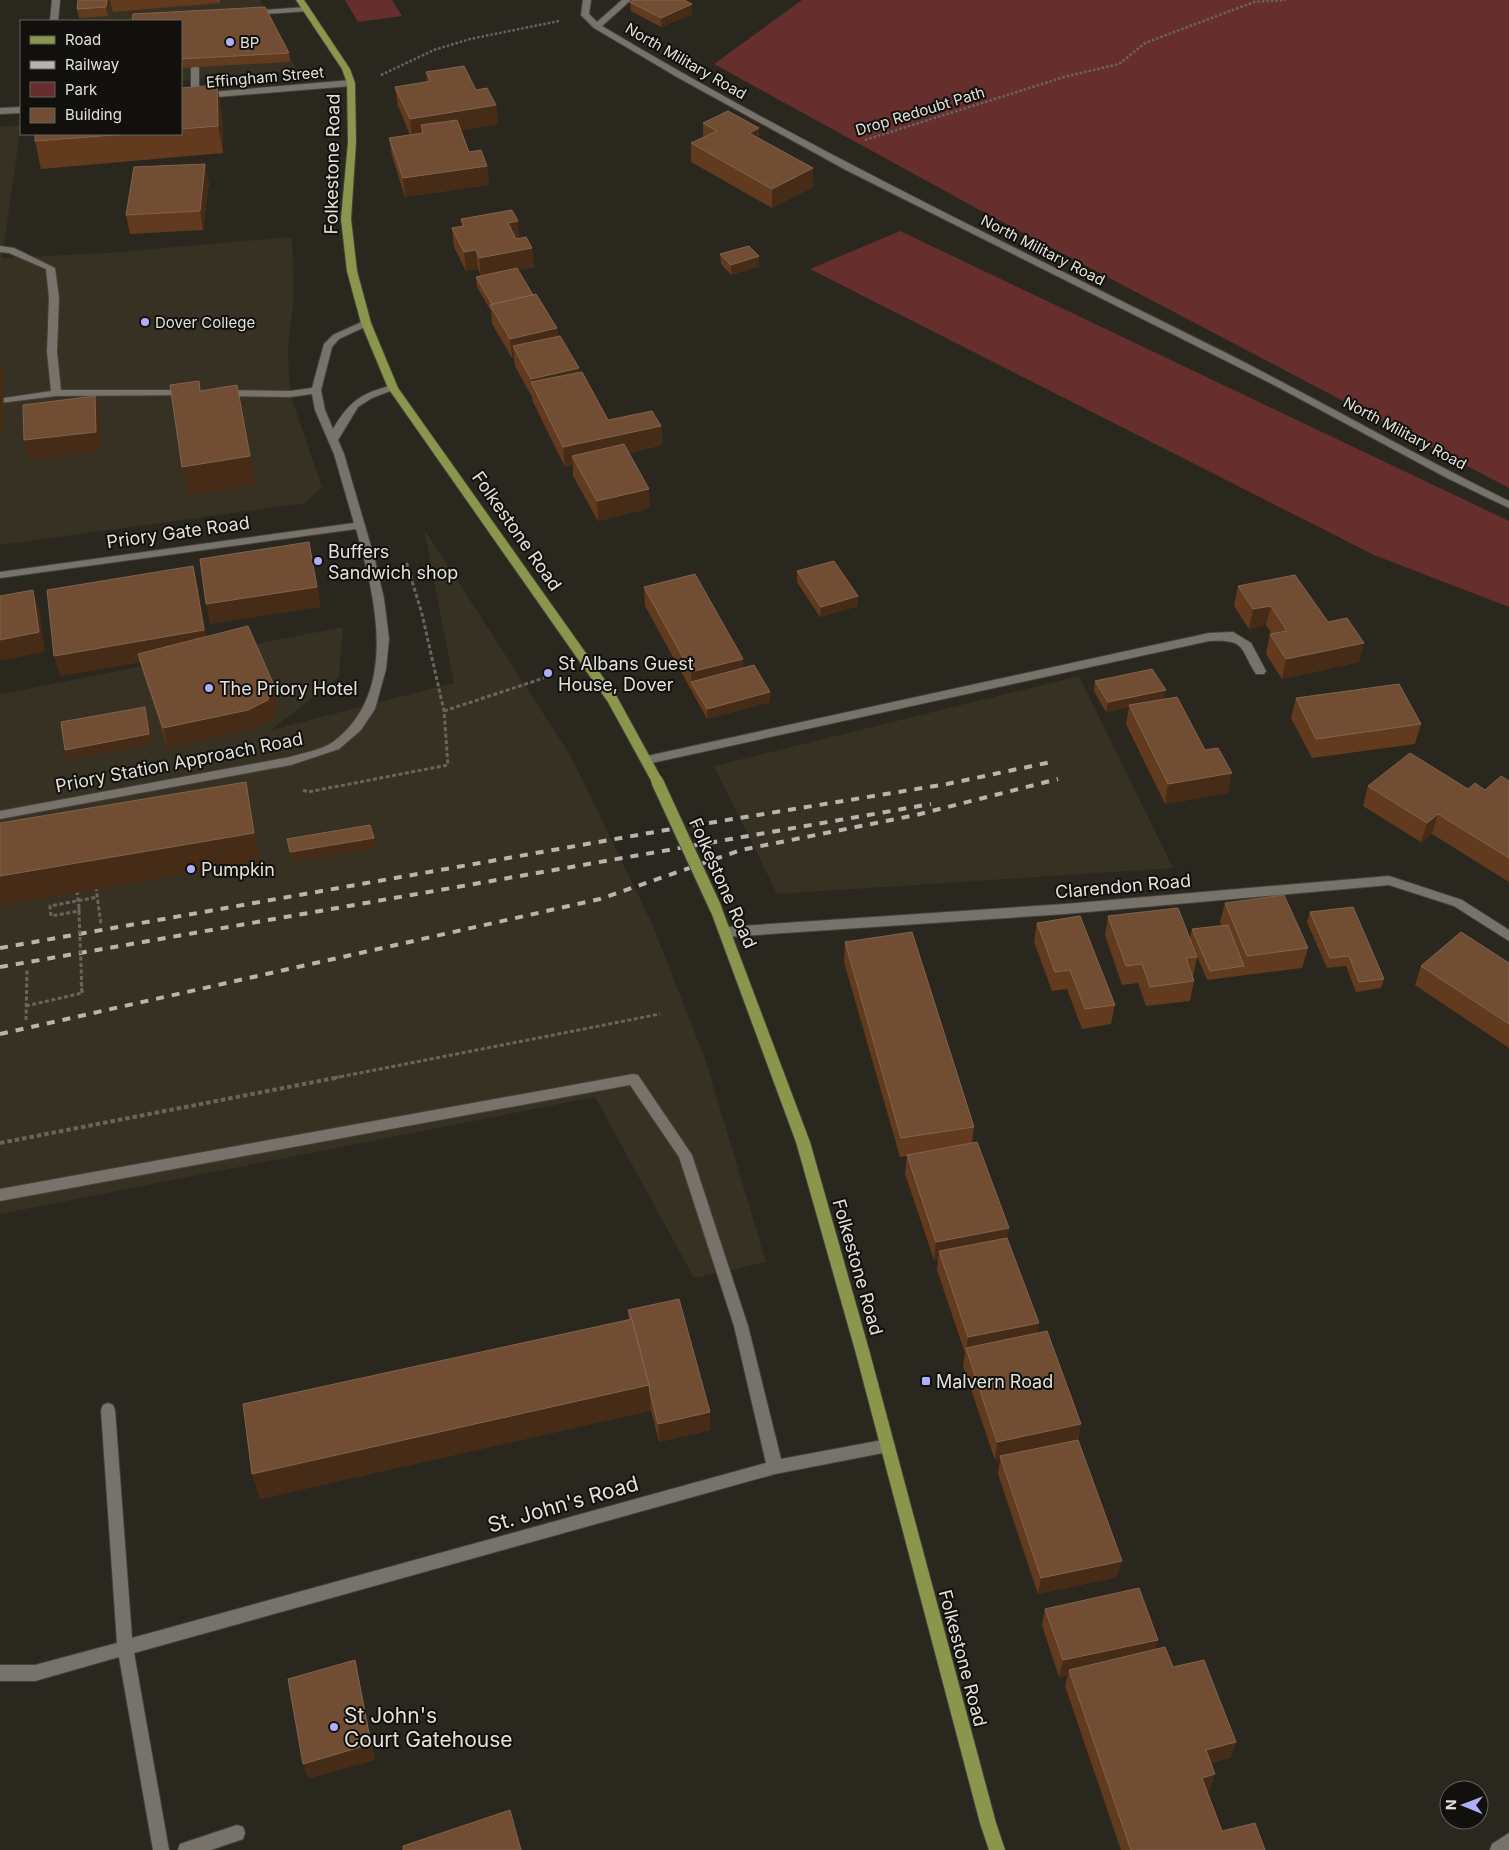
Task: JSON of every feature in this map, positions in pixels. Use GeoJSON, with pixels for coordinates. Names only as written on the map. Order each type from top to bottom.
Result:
{"type":"FeatureCollection","features":[{"type":"Feature","properties":{"kind":"main road","name":"Folkestone Road"},"geometry":{"type":"LineString","coordinates":[[300,0],[346,69],[352,83],[352,142],[346,219],[352,271],[366,323],[393,388],[613,700],[647,760],[726,932],[803,1142],[888,1446],[988,1823],[997,1850]]}},
{"type":"Feature","properties":{"kind":"street"},"geometry":{"type":"LineString","coordinates":[[54,20],[56,0]]}},
{"type":"Feature","properties":{"kind":"street"},"geometry":{"type":"LineString","coordinates":[[585,15],[587,0]]}},
{"type":"Feature","properties":{"kind":"street"},"geometry":{"type":"LineString","coordinates":[[598,26],[627,0]]}},
{"type":"Feature","properties":{"kind":"street"},"geometry":{"type":"LineString","coordinates":[[244,13],[306,9]]}},
{"type":"Feature","properties":{"kind":"street","name":"North Military Road"},"geometry":{"type":"LineString","coordinates":[[585,15],[598,26],[688,83],[1088,290],[1282,385],[1509,505]]}},
{"type":"Feature","properties":{"kind":"street"},"geometry":{"type":"LineString","coordinates":[[194,96],[195,68]]}},
{"type":"Feature","properties":{"kind":"street","name":"Effingham Street"},"geometry":{"type":"LineString","coordinates":[[182,97],[352,83]]}},
{"type":"Feature","properties":{"kind":"street"},"geometry":{"type":"LineString","coordinates":[[0,111],[20,110]]}},
{"type":"Feature","properties":{"kind":"street"},"geometry":{"type":"LineString","coordinates":[[0,249],[11,250],[50,268],[54,298],[52,352],[56,393]]}},
{"type":"Feature","properties":{"kind":"street","name":"Priory Station Approach Road"},"geometry":{"type":"LineString","coordinates":[[0,815],[291,761],[335,746],[358,727],[369,709],[380,669],[383,639],[379,599],[339,454],[320,410],[316,390],[327,346],[336,337],[366,323]]}},
{"type":"Feature","properties":{"kind":"street"},"geometry":{"type":"LineString","coordinates":[[333,440],[351,406],[364,397],[393,388]]}},
{"type":"Feature","properties":{"kind":"street"},"geometry":{"type":"LineString","coordinates":[[4,401],[56,393],[290,394],[316,390]]}},
{"type":"Feature","properties":{"kind":"street","name":"Priory Gate Road"},"geometry":{"type":"LineString","coordinates":[[0,575],[360,525]]}},
{"type":"Feature","properties":{"kind":"street"},"geometry":{"type":"LineString","coordinates":[[647,760],[1209,638],[1233,636],[1247,646],[1260,671]]}},
{"type":"Feature","properties":{"kind":"street","name":"Clarendon Road"},"geometry":{"type":"LineString","coordinates":[[726,932],[1065,910],[1389,880],[1458,904],[1509,936]]}},
{"type":"Feature","properties":{"kind":"street"},"geometry":{"type":"LineString","coordinates":[[0,1195],[633,1079],[685,1156],[740,1326],[775,1467]]}},
{"type":"Feature","properties":{"kind":"street"},"geometry":{"type":"LineString","coordinates":[[108,1410],[125,1648],[161,1850]]}},
{"type":"Feature","properties":{"kind":"street","name":"St. John's Road"},"geometry":{"type":"LineString","coordinates":[[0,1673],[35,1673],[775,1467],[888,1446]]}},
{"type":"Feature","properties":{"kind":"street"},"geometry":{"type":"LineString","coordinates":[[186,1850],[236,1833]]}},
{"type":"Feature","properties":{"kind":"street"},"geometry":{"type":"LineString","coordinates":[[1498,1850],[1509,1841]]}},
{"type":"Feature","properties":{"kind":"path","name":"Drop Redoubt Path"},"geometry":{"type":"LineString","coordinates":[[821,153],[1064,77],[1119,64],[1145,44],[1254,2],[1286,0]]}},
{"type":"Feature","properties":{"kind":"path"},"geometry":{"type":"LineString","coordinates":[[381,75],[434,50],[470,39],[585,15]]}},
{"type":"Feature","properties":{"kind":"path"},"geometry":{"type":"LineString","coordinates":[[444,711],[544,678]]}},
{"type":"Feature","properties":{"kind":"path"},"geometry":{"type":"LineString","coordinates":[[95,883],[101,925]]}},
{"type":"Feature","properties":{"kind":"path"},"geometry":{"type":"LineString","coordinates":[[77,885],[82,993]]}},
{"type":"Feature","properties":{"kind":"path"},"geometry":{"type":"LineString","coordinates":[[79,909],[51,916],[50,906],[98,897]]}},
{"type":"Feature","properties":{"kind":"path"},"geometry":{"type":"LineString","coordinates":[[26,1020],[28,969]]}},
{"type":"Feature","properties":{"kind":"path"},"geometry":{"type":"LineString","coordinates":[[81,982],[82,993]]}},
{"type":"Feature","properties":{"kind":"path"},"geometry":{"type":"LineString","coordinates":[[26,1006],[82,993]]}},
{"type":"Feature","properties":{"kind":"path"},"geometry":{"type":"LineString","coordinates":[[0,1143],[660,1014]]}},
{"type":"Feature","properties":{"kind":"shaded area"},"geometry":{"type":"Polygon","coordinates":[[[81,0],[260,0],[297,70],[182,81],[182,20],[79,20],[81,0]]]}},
{"type":"Feature","properties":{"kind":"shaded area","name":"Dover College"},"geometry":{"type":"Polygon","coordinates":[[[20,125],[2,258],[107,253],[292,237],[294,296],[288,348],[290,394],[322,487],[305,503],[0,545],[0,127],[20,125]]]}},
{"type":"Feature","properties":{"kind":"shaded area"},"geometry":{"type":"Polygon","coordinates":[[[424,529],[572,758],[653,926],[705,1059],[766,1262],[694,1278],[595,1097],[0,1214],[0,694],[343,627],[339,677],[271,730],[454,683],[424,529]]]}},
{"type":"Feature","properties":{"kind":"shaded area"},"geometry":{"type":"Polygon","coordinates":[[[1079,676],[1173,868],[777,894],[714,766],[1079,676]]]}},
{"type":"Feature","properties":{"kind":"green space"},"geometry":{"type":"Polygon","coordinates":[[[345,0],[392,0],[402,16],[358,22],[345,0]]]}},
{"type":"Feature","properties":{"kind":"green space"},"geometry":{"type":"Polygon","coordinates":[[[802,0],[1509,0],[1509,488],[976,208],[714,64],[802,0]]]}},
{"type":"Feature","properties":{"kind":"green space"},"geometry":{"type":"Polygon","coordinates":[[[900,231],[1509,521],[1509,607],[1374,555],[810,269],[900,231]]]}},
{"type":"Feature","properties":{"kind":"building"},"geometry":{"type":"Polygon","coordinates":[[[78,0],[107,0],[106,7],[77,9],[78,0]]]}},
{"type":"Feature","properties":{"kind":"building"},"geometry":{"type":"Polygon","coordinates":[[[634,0],[684,0],[692,4],[661,18],[630,2],[634,0]]]}},
{"type":"Feature","properties":{"kind":"building","name":"BP"},"geometry":{"type":"Polygon","coordinates":[[[265,7],[289,53],[182,59],[182,20],[132,20],[133,14],[265,7]]]}},
{"type":"Feature","properties":{"kind":"building"},"geometry":{"type":"Polygon","coordinates":[[[464,66],[476,90],[487,88],[496,105],[410,119],[395,87],[431,81],[426,72],[464,66]]]}},
{"type":"Feature","properties":{"kind":"building"},"geometry":{"type":"Polygon","coordinates":[[[217,85],[218,126],[182,129],[182,88],[217,85]]]}},
{"type":"Feature","properties":{"kind":"building"},"geometry":{"type":"Polygon","coordinates":[[[728,111],[759,128],[749,133],[813,168],[772,189],[691,143],[717,131],[703,123],[728,111]]]}},
{"type":"Feature","properties":{"kind":"building"},"geometry":{"type":"Polygon","coordinates":[[[457,120],[469,152],[481,150],[487,166],[403,178],[389,138],[423,133],[421,125],[457,120]]]}},
{"type":"Feature","properties":{"kind":"building"},"geometry":{"type":"Polygon","coordinates":[[[35,135],[115,135],[35,141],[35,135]]]}},
{"type":"Feature","properties":{"kind":"building"},"geometry":{"type":"Polygon","coordinates":[[[205,164],[200,211],[126,215],[134,167],[205,164]]]}},
{"type":"Feature","properties":{"kind":"building"},"geometry":{"type":"Polygon","coordinates":[[[512,210],[518,221],[508,223],[516,239],[526,237],[532,248],[479,258],[476,250],[464,252],[452,228],[464,226],[461,219],[512,210]]]}},
{"type":"Feature","properties":{"kind":"building"},"geometry":{"type":"Polygon","coordinates":[[[749,246],[759,256],[731,265],[720,254],[749,246]]]}},
{"type":"Feature","properties":{"kind":"building"},"geometry":{"type":"Polygon","coordinates":[[[517,268],[533,295],[492,304],[476,277],[517,268]]]}},
{"type":"Feature","properties":{"kind":"building"},"geometry":{"type":"Polygon","coordinates":[[[536,294],[557,328],[510,339],[490,305],[536,294]]]}},
{"type":"Feature","properties":{"kind":"building"},"geometry":{"type":"Polygon","coordinates":[[[560,336],[579,368],[531,379],[513,346],[560,336]]]}},
{"type":"Feature","properties":{"kind":"building"},"geometry":{"type":"Polygon","coordinates":[[[582,372],[608,420],[652,411],[661,426],[563,447],[531,382],[582,372]]]}},
{"type":"Feature","properties":{"kind":"building"},"geometry":{"type":"Polygon","coordinates":[[[199,381],[200,391],[237,385],[250,456],[182,467],[170,385],[199,381]]]}},
{"type":"Feature","properties":{"kind":"building"},"geometry":{"type":"Polygon","coordinates":[[[95,396],[96,432],[24,440],[23,405],[95,396]]]}},
{"type":"Feature","properties":{"kind":"building"},"geometry":{"type":"Polygon","coordinates":[[[624,444],[649,489],[597,501],[572,456],[624,444]]]}},
{"type":"Feature","properties":{"kind":"building"},"geometry":{"type":"Polygon","coordinates":[[[309,542],[317,587],[206,604],[200,559],[309,542]]]}},
{"type":"Feature","properties":{"kind":"building"},"geometry":{"type":"Polygon","coordinates":[[[834,561],[858,596],[821,607],[797,571],[834,561]]]}},
{"type":"Feature","properties":{"kind":"building"},"geometry":{"type":"Polygon","coordinates":[[[193,566],[204,630],[54,656],[47,590],[193,566]]]}},
{"type":"Feature","properties":{"kind":"building"},"geometry":{"type":"Polygon","coordinates":[[[695,574],[743,659],[691,672],[644,587],[695,574]]]}},
{"type":"Feature","properties":{"kind":"building"},"geometry":{"type":"Polygon","coordinates":[[[1295,575],[1328,622],[1347,618],[1364,643],[1286,659],[1270,634],[1287,631],[1271,606],[1253,609],[1238,586],[1295,575]]]}},
{"type":"Feature","properties":{"kind":"building"},"geometry":{"type":"Polygon","coordinates":[[[33,590],[39,632],[0,640],[0,596],[33,590]]]}},
{"type":"Feature","properties":{"kind":"building","name":"The Priory Hotel"},"geometry":{"type":"Polygon","coordinates":[[[248,626],[273,683],[268,700],[248,710],[163,728],[138,654],[248,626]]]}},
{"type":"Feature","properties":{"kind":"building"},"geometry":{"type":"Polygon","coordinates":[[[754,665],[770,692],[707,709],[691,682],[754,665]]]}},
{"type":"Feature","properties":{"kind":"building"},"geometry":{"type":"Polygon","coordinates":[[[1152,669],[1166,690],[1108,702],[1095,681],[1152,669]]]}},
{"type":"Feature","properties":{"kind":"building"},"geometry":{"type":"Polygon","coordinates":[[[1399,684],[1421,724],[1316,739],[1296,698],[1399,684]]]}},
{"type":"Feature","properties":{"kind":"building"},"geometry":{"type":"Polygon","coordinates":[[[1177,697],[1205,750],[1218,748],[1232,773],[1168,784],[1129,705],[1177,697]]]}},
{"type":"Feature","properties":{"kind":"building"},"geometry":{"type":"Polygon","coordinates":[[[145,707],[149,734],[65,750],[61,722],[145,707]]]}},
{"type":"Feature","properties":{"kind":"building"},"geometry":{"type":"Polygon","coordinates":[[[1410,753],[1468,789],[1475,783],[1485,790],[1501,776],[1509,781],[1509,858],[1438,814],[1427,823],[1368,786],[1410,753]]]}},
{"type":"Feature","properties":{"kind":"building"},"geometry":{"type":"Polygon","coordinates":[[[246,782],[254,833],[0,876],[0,823],[246,782]]]}},
{"type":"Feature","properties":{"kind":"building"},"geometry":{"type":"Polygon","coordinates":[[[370,825],[374,838],[290,852],[287,839],[370,825]]]}},
{"type":"Feature","properties":{"kind":"building"},"geometry":{"type":"Polygon","coordinates":[[[1284,895],[1308,948],[1247,956],[1225,903],[1284,895]]]}},
{"type":"Feature","properties":{"kind":"building"},"geometry":{"type":"Polygon","coordinates":[[[1353,907],[1384,979],[1359,982],[1349,956],[1330,958],[1310,912],[1353,907]]]}},
{"type":"Feature","properties":{"kind":"building"},"geometry":{"type":"Polygon","coordinates":[[[1178,908],[1197,957],[1186,958],[1194,981],[1150,987],[1142,964],[1126,966],[1108,916],[1178,908]]]}},
{"type":"Feature","properties":{"kind":"building"},"geometry":{"type":"Polygon","coordinates":[[[1080,916],[1115,1005],[1085,1009],[1070,970],[1055,972],[1037,923],[1080,916]]]}},
{"type":"Feature","properties":{"kind":"building"},"geometry":{"type":"Polygon","coordinates":[[[1228,925],[1244,966],[1210,971],[1192,929],[1228,925]]]}},
{"type":"Feature","properties":{"kind":"building"},"geometry":{"type":"Polygon","coordinates":[[[912,932],[974,1127],[901,1138],[845,942],[912,932]]]}},
{"type":"Feature","properties":{"kind":"building"},"geometry":{"type":"Polygon","coordinates":[[[1461,932],[1509,963],[1509,1024],[1421,966],[1461,932]]]}},
{"type":"Feature","properties":{"kind":"building"},"geometry":{"type":"Polygon","coordinates":[[[977,1142],[1009,1228],[936,1242],[907,1155],[977,1142]]]}},
{"type":"Feature","properties":{"kind":"building"},"geometry":{"type":"Polygon","coordinates":[[[1007,1238],[1039,1323],[968,1337],[939,1251],[1007,1238]]]}},
{"type":"Feature","properties":{"kind":"building"},"geometry":{"type":"Polygon","coordinates":[[[679,1299],[710,1412],[658,1424],[632,1319],[628,1310],[679,1299]]]}},
{"type":"Feature","properties":{"kind":"building"},"geometry":{"type":"Polygon","coordinates":[[[632,1319],[649,1385],[252,1474],[243,1404],[632,1319]]]}},
{"type":"Feature","properties":{"kind":"building"},"geometry":{"type":"Polygon","coordinates":[[[1047,1331],[1081,1424],[997,1442],[966,1348],[1047,1331]]]}},
{"type":"Feature","properties":{"kind":"building"},"geometry":{"type":"Polygon","coordinates":[[[1078,1440],[1122,1561],[1041,1578],[1000,1456],[1078,1440]]]}},
{"type":"Feature","properties":{"kind":"building"},"geometry":{"type":"Polygon","coordinates":[[[1139,1588],[1158,1640],[1063,1660],[1045,1609],[1139,1588]]]}},
{"type":"Feature","properties":{"kind":"building"},"geometry":{"type":"Polygon","coordinates":[[[1165,1647],[1173,1667],[1204,1660],[1236,1742],[1206,1750],[1215,1774],[1202,1778],[1222,1831],[1255,1823],[1265,1850],[1131,1850],[1069,1670],[1165,1647]]]}},
{"type":"Feature","properties":{"kind":"building","name":"St John's Court Gatehouse"},"geometry":{"type":"Polygon","coordinates":[[[355,1660],[371,1744],[303,1764],[288,1679],[355,1660]]]}},
{"type":"Feature","properties":{"kind":"building"},"geometry":{"type":"Polygon","coordinates":[[[510,1810],[521,1850],[403,1850],[403,1846],[510,1810]]]}},
{"type":"Feature","properties":{"kind":"railway"},"geometry":{"type":"LineString","coordinates":[[0,948],[666,830],[947,784],[1051,762]]}},
{"type":"Feature","properties":{"kind":"railway"},"geometry":{"type":"LineString","coordinates":[[0,1034],[600,899],[741,850],[916,815],[1058,779]]}},
{"type":"Feature","properties":{"kind":"railway"},"geometry":{"type":"LineString","coordinates":[[0,967],[931,804]]}},
{"type":"Feature","properties":{"kind":"place","name":"BP"},"geometry":{"type":"Point","coordinates":[230,42]}},
{"type":"Feature","properties":{"kind":"place","name":"Dover College"},"geometry":{"type":"Point","coordinates":[145,322]}},
{"type":"Feature","properties":{"kind":"place","name":"Buffers Sandwich shop"},"geometry":{"type":"Point","coordinates":[318,561]}},
{"type":"Feature","properties":{"kind":"place","name":"St Albans Guest House, Dover"},"geometry":{"type":"Point","coordinates":[548,673]}},
{"type":"Feature","properties":{"kind":"place","name":"The Priory Hotel"},"geometry":{"type":"Point","coordinates":[209,688]}},
{"type":"Feature","properties":{"kind":"place","name":"Pumpkin"},"geometry":{"type":"Point","coordinates":[191,869]}},
{"type":"Feature","properties":{"kind":"place","name":"Malvern Road"},"geometry":{"type":"Point","coordinates":[926,1381]}},
{"type":"Feature","properties":{"kind":"place","name":"St John's Court Gatehouse"},"geometry":{"type":"Point","coordinates":[334,1727]}}]}
